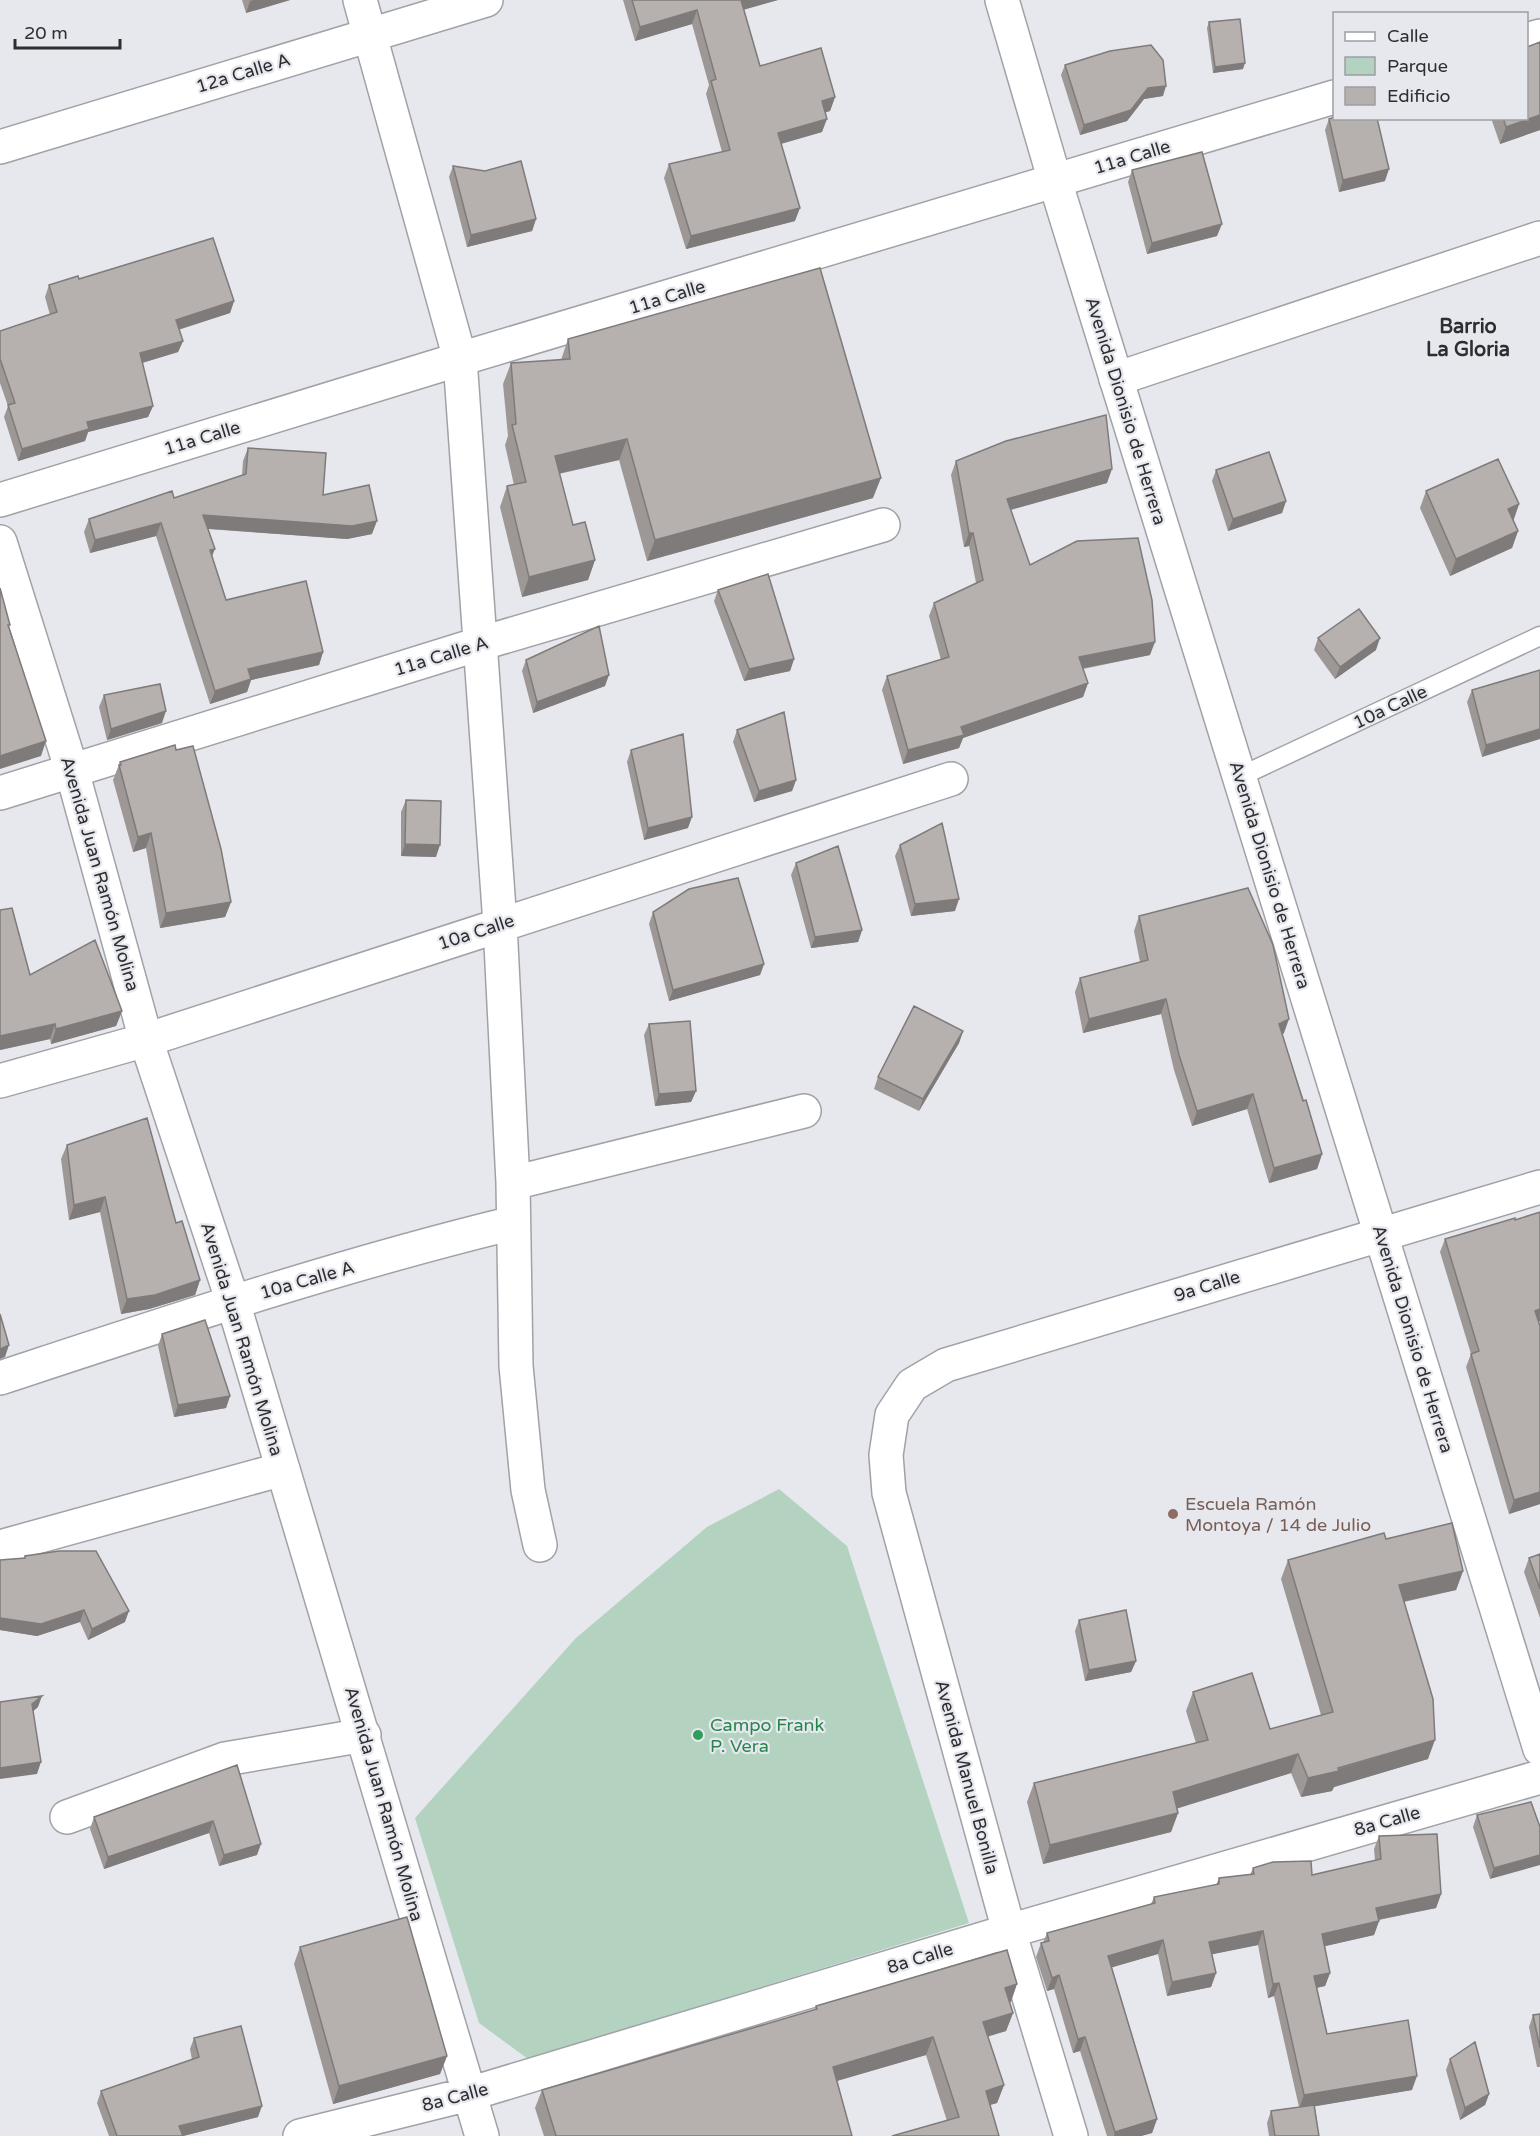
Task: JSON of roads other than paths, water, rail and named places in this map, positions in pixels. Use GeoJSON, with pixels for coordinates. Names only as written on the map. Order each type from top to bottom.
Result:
{"type":"FeatureCollection","features":[{"type":"Feature","properties":{"kind":"street"},"geometry":{"type":"LineString","coordinates":[[360,0],[460,359],[500,924],[513,1183],[516,1366],[528,1490],[540,1545]]}},
{"type":"Feature","properties":{"kind":"street","name":"12a Calle A"},"geometry":{"type":"LineString","coordinates":[[0,147],[486,0]]}},
{"type":"Feature","properties":{"kind":"street","name":"Avenida Dionisio de Herrera"},"geometry":{"type":"LineString","coordinates":[[1002,0],[1055,181],[1540,1749]]}},
{"type":"Feature","properties":{"kind":"street","name":"11a Calle"},"geometry":{"type":"LineString","coordinates":[[0,500],[460,359],[1333,98]]}},
{"type":"Feature","properties":{"kind":"street"},"geometry":{"type":"LineString","coordinates":[[1116,379],[1540,238]]}},
{"type":"Feature","properties":{"kind":"street","name":"11a Calle A"},"geometry":{"type":"LineString","coordinates":[[0,793],[479,644],[883,525]]}},
{"type":"Feature","properties":{"kind":"street","name":"Avenida Juan Ramón Molina"},"geometry":{"type":"LineString","coordinates":[[0,542],[72,771],[146,1040],[233,1302],[483,2136]]}},
{"type":"Feature","properties":{"kind":"street","name":"10a Calle"},"geometry":{"type":"LineString","coordinates":[[0,1081],[146,1040],[951,778]]}},
{"type":"Feature","properties":{"kind":"street"},"geometry":{"type":"LineString","coordinates":[[513,1183],[804,1111]]}},
{"type":"Feature","properties":{"kind":"street","name":"9a Calle"},"geometry":{"type":"LineString","coordinates":[[892,1414],[912,1385],[946,1365],[1540,1187]]}},
{"type":"Feature","properties":{"kind":"street","name":"10a Calle A"},"geometry":{"type":"LineString","coordinates":[[0,1378],[233,1302],[513,1223]]}},
{"type":"Feature","properties":{"kind":"street","name":"Avenida Manuel Bonilla"},"geometry":{"type":"LineString","coordinates":[[892,1414],[886,1455],[889,1493],[1009,1932],[1071,2136]]}},
{"type":"Feature","properties":{"kind":"street"},"geometry":{"type":"LineString","coordinates":[[0,1547],[283,1469]]}},
{"type":"Feature","properties":{"kind":"street"},"geometry":{"type":"LineString","coordinates":[[67,1817],[225,1759],[364,1735]]}},
{"type":"Feature","properties":{"kind":"street","name":"8a Calle"},"geometry":{"type":"LineString","coordinates":[[300,2136],[469,2094],[1009,1932],[1540,1777]]}},
{"type":"Feature","properties":{"kind":"lane","name":"10a Calle"},"geometry":{"type":"LineString","coordinates":[[1239,777],[1540,636]]}},
{"type":"Feature","properties":{"kind":"place","name":"Escuela Ramón Montoya / 14 de Julio"},"geometry":{"type":"Point","coordinates":[1173,1514]}},
{"type":"Feature","properties":{"kind":"place","name":"Campo Frank P. Vera"},"geometry":{"type":"Point","coordinates":[698,1735]}},
{"type":"Feature","properties":{"kind":"district","name":"Barrio La Gloria"},"geometry":{"type":"Point","coordinates":[1468,338]}}]}
